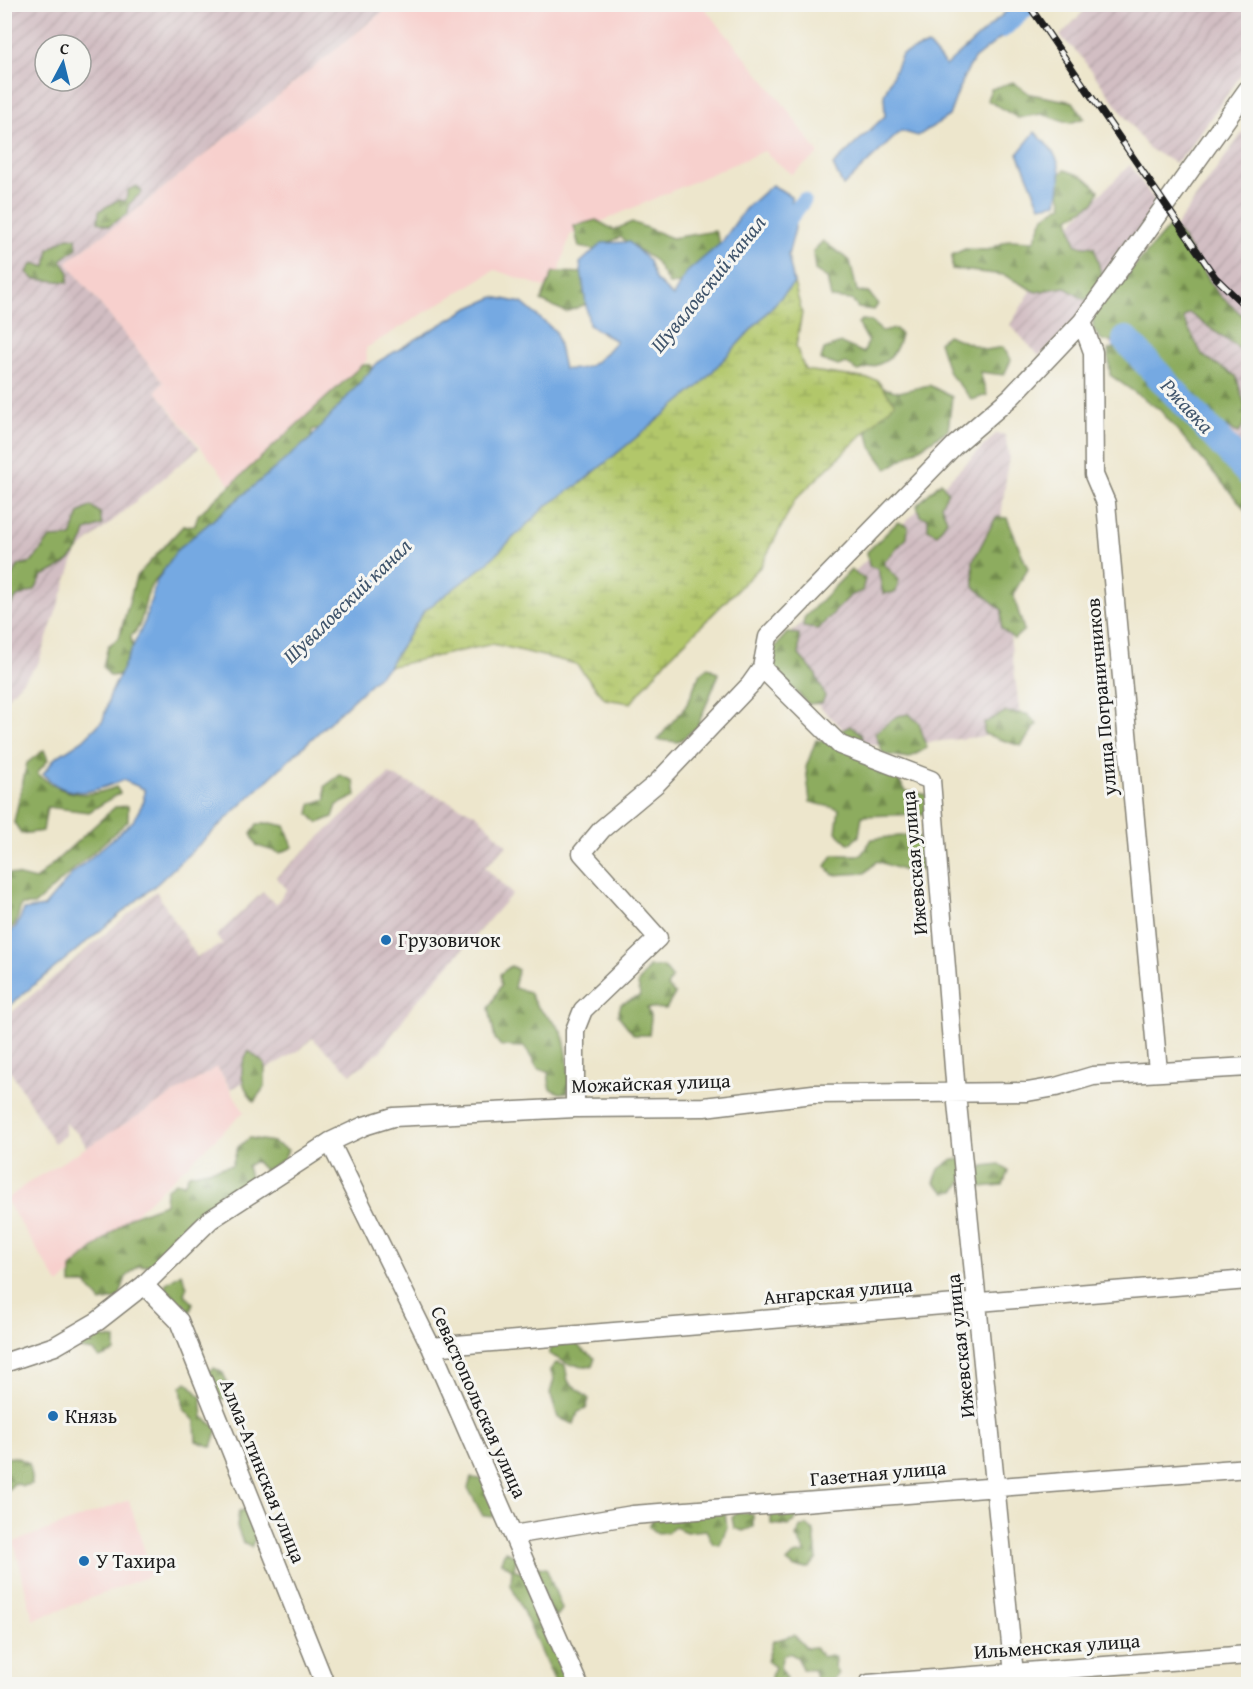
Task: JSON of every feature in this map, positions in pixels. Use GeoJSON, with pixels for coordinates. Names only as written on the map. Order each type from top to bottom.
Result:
{"type":"FeatureCollection","features":[{"type":"Feature","properties":{"kind":"street"},"geometry":{"type":"LineString","coordinates":[[575,1108],[575,1030],[583,1010],[658,938],[582,853],[602,830],[657,783],[750,685],[762,668],[768,637],[954,446],[1011,398],[1082,322],[1248,89]]}},
{"type":"Feature","properties":{"kind":"street","name":"улица Пограничников"},"geometry":{"type":"LineString","coordinates":[[1082,322],[1093,352],[1094,475],[1106,503],[1158,1071]]}},
{"type":"Feature","properties":{"kind":"street","name":"Ижевская улица"},"geometry":{"type":"LineString","coordinates":[[762,668],[840,745],[931,780],[956,1093],[997,1486],[1014,1678]]}},
{"type":"Feature","properties":{"kind":"street","name":"Можайская улица"},"geometry":{"type":"LineString","coordinates":[[4,1363],[55,1346],[98,1321],[144,1286],[210,1220],[330,1142],[364,1126],[393,1117],[575,1108],[704,1107],[813,1094],[1027,1092],[1056,1088],[1093,1076],[1248,1067]]}},
{"type":"Feature","properties":{"kind":"street","name":"Севастопольская улица"},"geometry":{"type":"LineString","coordinates":[[330,1142],[431,1347],[578,1684]]}},
{"type":"Feature","properties":{"kind":"street","name":"Ангарская улица"},"geometry":{"type":"LineString","coordinates":[[431,1347],[1248,1280]]}},
{"type":"Feature","properties":{"kind":"street","name":"Алма-Атинская улица"},"geometry":{"type":"LineString","coordinates":[[144,1286],[179,1321],[325,1684]]}},
{"type":"Feature","properties":{"kind":"street","name":"Газетная улица"},"geometry":{"type":"LineString","coordinates":[[513,1535],[633,1515],[1248,1468]]}},
{"type":"Feature","properties":{"kind":"street","name":"Ильменская улица"},"geometry":{"type":"LineString","coordinates":[[868,1684],[1014,1678],[1248,1655]]}},
{"type":"Feature","properties":{"kind":"shaded area"},"geometry":{"type":"Polygon","coordinates":[[[5,5],[391,5],[126,218],[66,262],[163,382],[156,391],[199,448],[77,551],[38,664],[5,700],[5,5]]]}},
{"type":"Feature","properties":{"kind":"shaded area"},"geometry":{"type":"Polygon","coordinates":[[[391,5],[702,5],[782,102],[819,154],[791,174],[764,151],[570,235],[553,290],[495,270],[366,348],[367,360],[233,488],[156,391],[163,382],[66,262],[126,218],[391,5]]]}},
{"type":"Feature","properties":{"kind":"shaded area"},"geometry":{"type":"Polygon","coordinates":[[[1090,5],[1248,5],[1248,65],[1185,154],[1175,163],[1148,148],[1079,54],[1060,36],[1090,5]]]}},
{"type":"Feature","properties":{"kind":"shaded area"},"geometry":{"type":"Polygon","coordinates":[[[1248,125],[1248,503],[1097,328],[1178,223],[1248,125]]]}},
{"type":"Feature","properties":{"kind":"shaded area"},"geometry":{"type":"Polygon","coordinates":[[[1130,165],[1159,207],[1077,321],[1039,356],[1010,325],[1076,218],[1130,165]]]}},
{"type":"Feature","properties":{"kind":"shaded area"},"geometry":{"type":"Polygon","coordinates":[[[996,434],[1005,435],[1009,456],[998,540],[1022,732],[888,747],[857,742],[776,666],[773,651],[996,434]]]}},
{"type":"Feature","properties":{"kind":"shaded area"},"geometry":{"type":"Polygon","coordinates":[[[389,774],[476,814],[507,846],[485,867],[512,894],[413,1005],[380,1052],[351,1074],[312,1038],[301,1049],[231,1089],[217,1067],[87,1147],[78,1134],[65,1123],[65,1135],[54,1143],[10,1070],[5,1072],[5,1018],[156,891],[197,957],[223,944],[216,936],[263,892],[276,904],[287,889],[276,877],[389,774]]]}},
{"type":"Feature","properties":{"kind":"shaded area"},"geometry":{"type":"Polygon","coordinates":[[[217,1067],[244,1112],[59,1285],[6,1200],[25,1185],[217,1067]]]}},
{"type":"Feature","properties":{"kind":"shaded area","name":"У Тахира"},"geometry":{"type":"Polygon","coordinates":[[[129,1500],[152,1575],[33,1620],[14,1542],[129,1500]]]}},
{"type":"Feature","properties":{"kind":"green space"},"geometry":{"type":"Polygon","coordinates":[[[1013,82],[1030,94],[1073,102],[1084,118],[1070,123],[1041,114],[1018,118],[987,100],[991,89],[1013,82]]]}},
{"type":"Feature","properties":{"kind":"green space"},"geometry":{"type":"Polygon","coordinates":[[[1065,170],[1084,177],[1099,190],[1095,202],[1069,218],[1076,245],[1094,247],[1104,285],[1085,300],[1064,287],[1036,292],[1004,275],[952,269],[952,255],[965,249],[988,250],[1009,240],[1034,241],[1044,216],[1063,205],[1056,177],[1065,170]]]}},
{"type":"Feature","properties":{"kind":"green space"},"geometry":{"type":"Polygon","coordinates":[[[137,186],[142,192],[129,204],[128,213],[109,226],[98,222],[99,211],[118,200],[126,201],[128,190],[137,186]]]}},
{"type":"Feature","properties":{"kind":"green space"},"geometry":{"type":"Polygon","coordinates":[[[596,220],[614,230],[632,222],[672,238],[715,231],[722,248],[687,283],[669,284],[655,261],[620,237],[594,250],[579,247],[574,226],[596,220]]]}},
{"type":"Feature","properties":{"kind":"green space"},"geometry":{"type":"Polygon","coordinates":[[[1171,225],[1181,236],[1218,294],[1248,320],[1248,355],[1189,313],[1183,318],[1203,356],[1236,376],[1248,416],[1239,433],[1217,424],[1142,342],[1102,341],[1093,329],[1093,314],[1171,225]]]}},
{"type":"Feature","properties":{"kind":"green space"},"geometry":{"type":"Polygon","coordinates":[[[68,237],[76,238],[77,248],[61,260],[69,273],[68,282],[34,279],[27,272],[33,263],[46,267],[49,249],[68,237]]]}},
{"type":"Feature","properties":{"kind":"green space"},"geometry":{"type":"Polygon","coordinates":[[[823,241],[850,261],[857,291],[869,293],[878,304],[874,310],[858,308],[852,300],[831,298],[827,278],[815,270],[813,251],[823,241]]]}},
{"type":"Feature","properties":{"kind":"green space"},"geometry":{"type":"Polygon","coordinates":[[[553,272],[587,273],[589,303],[566,312],[541,301],[553,272]]]}},
{"type":"Feature","properties":{"kind":"green space"},"geometry":{"type":"Polygon","coordinates":[[[794,283],[802,313],[796,346],[805,370],[877,380],[895,403],[795,500],[761,566],[667,660],[631,703],[605,699],[576,664],[493,644],[388,667],[424,611],[486,564],[546,506],[582,482],[700,385],[794,283]]]}},
{"type":"Feature","properties":{"kind":"green space"},"geometry":{"type":"Polygon","coordinates":[[[862,320],[870,321],[882,331],[896,329],[901,335],[891,356],[881,364],[858,371],[846,363],[838,366],[821,360],[824,349],[841,343],[864,353],[868,341],[858,323],[862,320]]]}},
{"type":"Feature","properties":{"kind":"green space"},"geometry":{"type":"Polygon","coordinates":[[[947,335],[986,350],[1003,347],[1011,360],[1004,375],[980,372],[987,395],[972,400],[949,373],[939,342],[947,335]]]}},
{"type":"Feature","properties":{"kind":"green space"},"geometry":{"type":"Polygon","coordinates":[[[1123,344],[1143,349],[1248,469],[1248,513],[1160,410],[1110,375],[1108,350],[1123,344]]]}},
{"type":"Feature","properties":{"kind":"green space"},"geometry":{"type":"Polygon","coordinates":[[[362,365],[371,365],[373,372],[330,425],[312,430],[310,448],[207,528],[170,563],[153,583],[149,589],[140,624],[131,636],[133,653],[127,674],[110,676],[103,667],[108,646],[119,638],[136,577],[183,526],[195,525],[198,515],[362,365]]]}},
{"type":"Feature","properties":{"kind":"green space"},"geometry":{"type":"Polygon","coordinates":[[[929,385],[952,397],[948,430],[887,469],[871,447],[862,406],[884,388],[899,392],[929,385]]]}},
{"type":"Feature","properties":{"kind":"green space"},"geometry":{"type":"Polygon","coordinates":[[[941,482],[948,492],[941,505],[947,520],[937,535],[928,529],[928,518],[920,516],[917,505],[941,482]]]}},
{"type":"Feature","properties":{"kind":"green space"},"geometry":{"type":"Polygon","coordinates":[[[91,506],[100,513],[102,525],[86,531],[76,553],[58,569],[42,576],[35,590],[17,597],[5,613],[5,580],[10,579],[19,565],[32,562],[50,538],[71,537],[79,513],[91,506]]]}},
{"type":"Feature","properties":{"kind":"green space"},"geometry":{"type":"Polygon","coordinates":[[[996,517],[1007,518],[1028,569],[1013,594],[1024,630],[1014,639],[1001,628],[1002,610],[974,587],[973,561],[996,517]]]}},
{"type":"Feature","properties":{"kind":"green space"},"geometry":{"type":"Polygon","coordinates":[[[898,522],[908,526],[907,538],[883,563],[899,580],[896,592],[883,594],[878,569],[869,566],[867,552],[898,522]]]}},
{"type":"Feature","properties":{"kind":"green space"},"geometry":{"type":"Polygon","coordinates":[[[851,570],[865,579],[862,591],[850,596],[818,629],[803,627],[804,618],[851,570]]]}},
{"type":"Feature","properties":{"kind":"green space"},"geometry":{"type":"Polygon","coordinates":[[[787,633],[799,634],[799,655],[815,673],[825,696],[822,703],[808,704],[772,667],[770,653],[787,633]]]}},
{"type":"Feature","properties":{"kind":"green space"},"geometry":{"type":"Polygon","coordinates":[[[708,667],[719,674],[697,727],[678,742],[658,740],[685,707],[696,681],[708,667]]]}},
{"type":"Feature","properties":{"kind":"green space"},"geometry":{"type":"Polygon","coordinates":[[[1005,712],[1027,714],[1037,724],[1021,746],[984,734],[984,723],[1005,712]]]}},
{"type":"Feature","properties":{"kind":"green space"},"geometry":{"type":"Polygon","coordinates":[[[909,714],[919,723],[927,748],[909,758],[883,754],[875,733],[897,716],[909,714]]]}},
{"type":"Feature","properties":{"kind":"green space"},"geometry":{"type":"Polygon","coordinates":[[[850,726],[861,734],[867,758],[890,768],[906,791],[930,795],[924,814],[862,816],[859,836],[849,844],[836,832],[839,809],[810,802],[806,767],[816,740],[833,742],[840,731],[850,726]]]}},
{"type":"Feature","properties":{"kind":"green space"},"geometry":{"type":"Polygon","coordinates":[[[44,750],[48,760],[37,773],[55,786],[84,794],[116,787],[120,793],[89,812],[47,807],[43,831],[21,834],[14,822],[27,763],[44,750]]]}},
{"type":"Feature","properties":{"kind":"green space"},"geometry":{"type":"Polygon","coordinates":[[[340,775],[354,781],[356,796],[337,805],[333,817],[318,823],[309,814],[311,804],[326,799],[325,786],[340,775]]]}},
{"type":"Feature","properties":{"kind":"green space"},"geometry":{"type":"Polygon","coordinates":[[[128,806],[128,821],[34,905],[21,905],[16,923],[5,933],[5,876],[8,873],[35,880],[115,807],[128,806]]]}},
{"type":"Feature","properties":{"kind":"green space"},"geometry":{"type":"Polygon","coordinates":[[[271,823],[285,826],[293,847],[280,853],[257,846],[251,834],[257,824],[271,823]]]}},
{"type":"Feature","properties":{"kind":"green space"},"geometry":{"type":"Polygon","coordinates":[[[917,834],[923,843],[934,847],[932,868],[908,872],[877,861],[865,873],[833,875],[826,866],[833,855],[861,855],[872,839],[917,834]]]}},
{"type":"Feature","properties":{"kind":"green space"},"geometry":{"type":"Polygon","coordinates":[[[511,966],[518,970],[514,988],[529,992],[539,1009],[558,1027],[561,1033],[568,1058],[568,1092],[560,1093],[550,1089],[548,1071],[538,1069],[525,1047],[501,1046],[495,1039],[489,1008],[501,985],[500,974],[511,966]]]}},
{"type":"Feature","properties":{"kind":"green space"},"geometry":{"type":"Polygon","coordinates":[[[649,967],[664,967],[672,977],[667,987],[675,994],[666,1009],[647,1008],[651,1018],[649,1035],[634,1035],[618,1015],[621,1004],[640,996],[638,983],[649,967]]]}},
{"type":"Feature","properties":{"kind":"green space"},"geometry":{"type":"Polygon","coordinates":[[[249,1051],[265,1064],[265,1086],[254,1102],[246,1090],[242,1077],[243,1064],[249,1051]]]}},
{"type":"Feature","properties":{"kind":"green space"},"geometry":{"type":"Polygon","coordinates":[[[250,1138],[273,1142],[288,1150],[283,1160],[265,1171],[255,1161],[247,1166],[251,1181],[190,1223],[151,1265],[138,1266],[126,1277],[119,1298],[101,1302],[86,1284],[71,1284],[71,1268],[130,1217],[165,1204],[166,1190],[175,1182],[184,1184],[189,1174],[232,1165],[238,1147],[250,1138]]]}},
{"type":"Feature","properties":{"kind":"green space"},"geometry":{"type":"Polygon","coordinates":[[[953,1159],[966,1160],[969,1172],[955,1191],[945,1192],[934,1182],[939,1169],[953,1159]]]}},
{"type":"Feature","properties":{"kind":"green space"},"geometry":{"type":"Polygon","coordinates":[[[1000,1164],[1008,1171],[1003,1185],[980,1187],[976,1176],[983,1166],[1000,1164]]]}},
{"type":"Feature","properties":{"kind":"green space"},"geometry":{"type":"Polygon","coordinates":[[[181,1273],[187,1286],[184,1294],[193,1303],[190,1312],[180,1313],[168,1300],[165,1284],[181,1273]]]}},
{"type":"Feature","properties":{"kind":"green space"},"geometry":{"type":"Polygon","coordinates":[[[94,1329],[104,1338],[115,1339],[115,1352],[99,1358],[94,1351],[80,1349],[80,1337],[94,1329]]]}},
{"type":"Feature","properties":{"kind":"green space"},"geometry":{"type":"Polygon","coordinates":[[[573,1339],[582,1350],[595,1358],[592,1367],[568,1364],[549,1354],[554,1342],[573,1339]]]}},
{"type":"Feature","properties":{"kind":"green space"},"geometry":{"type":"Polygon","coordinates":[[[556,1363],[565,1365],[568,1381],[589,1399],[586,1409],[578,1412],[574,1424],[558,1418],[550,1393],[554,1379],[550,1370],[556,1363]]]}},
{"type":"Feature","properties":{"kind":"green space"},"geometry":{"type":"Polygon","coordinates":[[[214,1368],[223,1373],[232,1393],[225,1399],[214,1398],[204,1375],[214,1368]]]}},
{"type":"Feature","properties":{"kind":"green space"},"geometry":{"type":"Polygon","coordinates":[[[187,1382],[201,1397],[203,1417],[218,1429],[212,1447],[196,1441],[195,1421],[184,1409],[181,1386],[187,1382]]]}},
{"type":"Feature","properties":{"kind":"green space"},"geometry":{"type":"Polygon","coordinates":[[[15,1457],[29,1463],[32,1484],[23,1486],[15,1483],[5,1492],[5,1458],[15,1457]]]}},
{"type":"Feature","properties":{"kind":"green space"},"geometry":{"type":"Polygon","coordinates":[[[471,1478],[482,1479],[496,1508],[493,1517],[483,1516],[468,1488],[471,1478]]]}},
{"type":"Feature","properties":{"kind":"green space"},"geometry":{"type":"Polygon","coordinates":[[[251,1509],[259,1531],[251,1547],[243,1543],[237,1527],[239,1511],[251,1509]]]}},
{"type":"Feature","properties":{"kind":"green space"},"geometry":{"type":"Polygon","coordinates":[[[782,1509],[796,1510],[797,1519],[788,1526],[771,1524],[771,1514],[782,1509]]]}},
{"type":"Feature","properties":{"kind":"green space"},"geometry":{"type":"Polygon","coordinates":[[[737,1512],[753,1514],[753,1527],[743,1531],[734,1528],[732,1518],[737,1512]]]}},
{"type":"Feature","properties":{"kind":"green space"},"geometry":{"type":"Polygon","coordinates":[[[692,1513],[725,1513],[727,1527],[720,1545],[713,1544],[706,1530],[686,1532],[675,1527],[668,1532],[657,1533],[649,1526],[654,1517],[666,1515],[675,1521],[692,1513]]]}},
{"type":"Feature","properties":{"kind":"green space"},"geometry":{"type":"Polygon","coordinates":[[[807,1525],[814,1532],[817,1559],[809,1568],[795,1568],[787,1562],[794,1555],[806,1553],[796,1537],[801,1527],[807,1525]]]}},
{"type":"Feature","properties":{"kind":"green space"},"geometry":{"type":"Polygon","coordinates":[[[505,1551],[517,1556],[514,1569],[523,1574],[572,1684],[556,1684],[511,1585],[512,1569],[501,1562],[505,1551]]]}},
{"type":"Feature","properties":{"kind":"green space"},"geometry":{"type":"Polygon","coordinates":[[[536,1567],[546,1568],[562,1609],[558,1616],[551,1616],[536,1567]]]}},
{"type":"Feature","properties":{"kind":"green space"},"geometry":{"type":"Polygon","coordinates":[[[794,1635],[806,1648],[815,1647],[822,1657],[831,1655],[836,1657],[834,1665],[838,1674],[831,1682],[816,1680],[814,1670],[802,1669],[798,1658],[790,1653],[783,1655],[780,1667],[787,1678],[782,1684],[772,1683],[771,1676],[775,1667],[767,1661],[773,1641],[794,1635]]]}},
{"type":"Feature","properties":{"kind":"water"},"geometry":{"type":"Polygon","coordinates":[[[1010,8],[1021,10],[1018,24],[974,59],[963,78],[949,116],[918,136],[901,131],[843,186],[833,165],[885,116],[884,95],[902,54],[928,45],[946,66],[1010,8]]]}},
{"type":"Feature","properties":{"kind":"water"},"geometry":{"type":"Polygon","coordinates":[[[1035,132],[1050,149],[1058,163],[1060,180],[1057,203],[1040,206],[1018,153],[1035,132]]]}},
{"type":"Feature","properties":{"kind":"water"},"geometry":{"type":"Polygon","coordinates":[[[772,185],[791,196],[795,229],[788,255],[794,283],[700,385],[582,482],[546,506],[486,564],[424,611],[388,667],[158,883],[5,1009],[5,938],[17,925],[24,910],[44,907],[72,874],[133,821],[144,801],[144,789],[123,780],[82,792],[62,788],[52,783],[43,774],[55,758],[83,740],[103,720],[110,695],[145,621],[156,582],[177,550],[310,439],[379,361],[467,309],[494,297],[522,303],[556,332],[564,369],[581,369],[594,363],[616,341],[589,325],[580,263],[602,243],[629,242],[649,261],[655,279],[673,296],[686,273],[722,242],[745,209],[772,185]]]}},
{"type":"Feature","properties":{"kind":"waterway","name":"Шуваловский канал"},"geometry":{"type":"LineString","coordinates":[[1003,30],[1032,4]]}},
{"type":"Feature","properties":{"kind":"waterway","name":"Шуваловский канал"},"geometry":{"type":"LineString","coordinates":[[780,231],[803,201]]}},
{"type":"Feature","properties":{"kind":"waterway","name":"Ржавка"},"geometry":{"type":"LineString","coordinates":[[1126,340],[1248,472]]}},
{"type":"Feature","properties":{"kind":"railway"},"geometry":{"type":"LineString","coordinates":[[1028,4],[1215,277],[1248,309]]}},
{"type":"Feature","properties":{"kind":"place","name":"Грузовичок"},"geometry":{"type":"Point","coordinates":[386,940]}},
{"type":"Feature","properties":{"kind":"place","name":"Князь"},"geometry":{"type":"Point","coordinates":[53,1416]}},
{"type":"Feature","properties":{"kind":"place","name":"У Тахира"},"geometry":{"type":"Point","coordinates":[84,1561]}}]}
